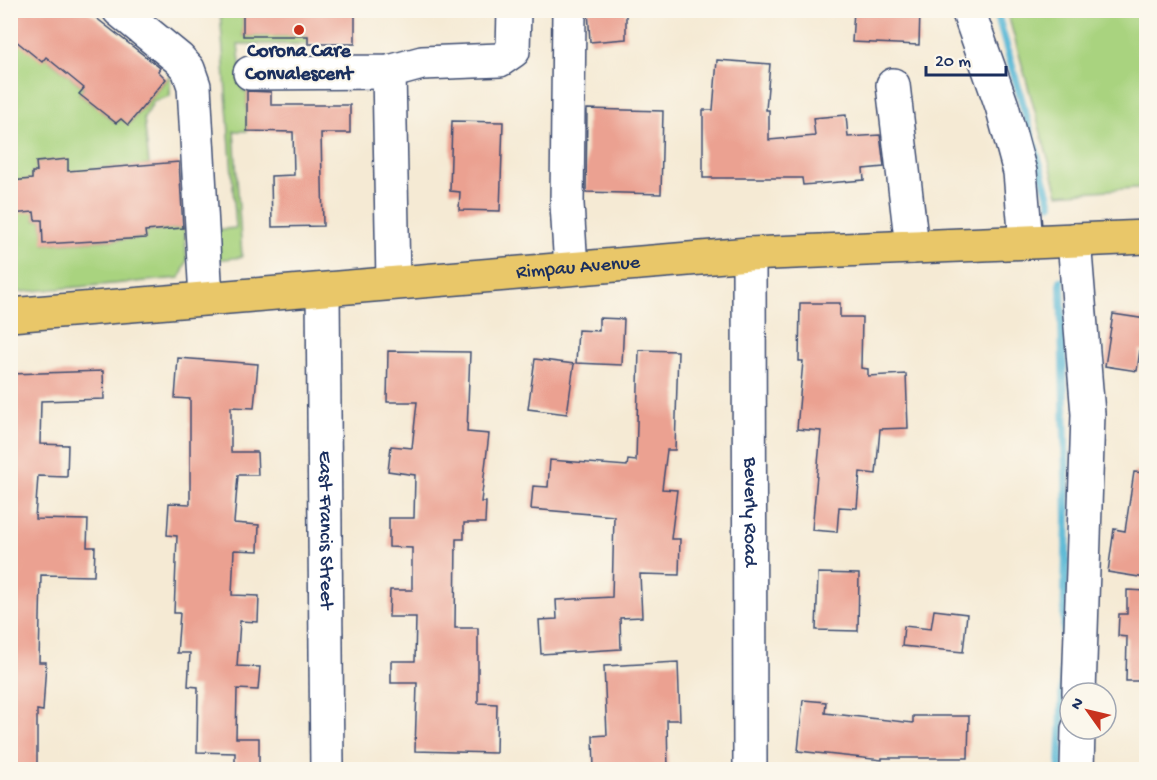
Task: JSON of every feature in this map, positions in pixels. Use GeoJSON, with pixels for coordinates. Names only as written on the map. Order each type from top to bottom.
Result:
{"type":"FeatureCollection","features":[{"type":"Feature","properties":{"kind":"main road","name":"Rimpau Avenue"},"geometry":{"type":"LineString","coordinates":[[10,315],[749,254],[1146,237]]}},
{"type":"Feature","properties":{"kind":"street"},"geometry":{"type":"LineString","coordinates":[[118,10],[179,59],[188,69],[194,86],[206,298]]}},
{"type":"Feature","properties":{"kind":"street"},"geometry":{"type":"LineString","coordinates":[[250,73],[389,72],[422,63],[500,60],[513,51],[514,10]]}},
{"type":"Feature","properties":{"kind":"street"},"geometry":{"type":"LineString","coordinates":[[569,10],[567,204],[571,268]]}},
{"type":"Feature","properties":{"kind":"street"},"geometry":{"type":"LineString","coordinates":[[968,10],[1002,106],[1020,172],[1026,242]]}},
{"type":"Feature","properties":{"kind":"street"},"geometry":{"type":"LineString","coordinates":[[389,72],[393,282]]}},
{"type":"Feature","properties":{"kind":"street"},"geometry":{"type":"LineString","coordinates":[[893,85],[912,247]]}},
{"type":"Feature","properties":{"kind":"street"},"geometry":{"type":"LineString","coordinates":[[1074,240],[1088,414],[1079,681]]}},
{"type":"Feature","properties":{"kind":"street","name":"Beverly Road"},"geometry":{"type":"LineString","coordinates":[[749,254],[750,770]]}},
{"type":"Feature","properties":{"kind":"street","name":"East Francis Street"},"geometry":{"type":"LineString","coordinates":[[323,290],[327,770]]}},
{"type":"Feature","properties":{"kind":"street"},"geometry":{"type":"LineString","coordinates":[[1077,770],[1078,741]]}},
{"type":"Feature","properties":{"kind":"green space"},"geometry":{"type":"Polygon","coordinates":[[[220,11],[243,11],[243,36],[308,36],[308,44],[238,44],[243,91],[247,91],[247,131],[234,131],[242,257],[216,260],[214,230],[236,228],[220,11]]]}},
{"type":"Feature","properties":{"kind":"green space"},"geometry":{"type":"Polygon","coordinates":[[[1007,11],[1146,11],[1146,187],[1058,194],[1007,11]]]}},
{"type":"Feature","properties":{"kind":"green space"},"geometry":{"type":"Polygon","coordinates":[[[30,32],[42,61],[46,57],[84,88],[79,94],[116,123],[121,119],[129,124],[170,75],[170,96],[154,101],[144,118],[149,165],[92,169],[69,177],[67,160],[37,162],[37,172],[32,172],[35,220],[42,220],[44,244],[146,238],[145,231],[184,228],[187,261],[180,278],[11,293],[10,214],[13,213],[11,37],[19,44],[30,32]]]}},
{"type":"Feature","properties":{"kind":"building"},"geometry":{"type":"Polygon","coordinates":[[[10,10],[86,10],[160,68],[158,71],[166,79],[128,125],[121,119],[116,123],[79,94],[84,88],[46,57],[42,62],[10,36],[10,10]]]}},
{"type":"Feature","properties":{"kind":"building","name":"Corona Care Convalescent"},"geometry":{"type":"Polygon","coordinates":[[[243,10],[355,10],[355,44],[308,44],[308,36],[243,36],[243,10]]]}},
{"type":"Feature","properties":{"kind":"building"},"geometry":{"type":"Polygon","coordinates":[[[588,10],[626,10],[626,39],[590,42],[588,10]]]}},
{"type":"Feature","properties":{"kind":"building"},"geometry":{"type":"Polygon","coordinates":[[[854,10],[920,10],[919,45],[852,42],[854,10]]]}},
{"type":"Feature","properties":{"kind":"building"},"geometry":{"type":"Polygon","coordinates":[[[717,60],[770,64],[766,110],[769,110],[769,140],[815,136],[813,118],[846,115],[848,137],[880,135],[884,167],[863,169],[864,180],[803,185],[802,178],[703,178],[703,110],[713,110],[717,60]]]}},
{"type":"Feature","properties":{"kind":"building"},"geometry":{"type":"Polygon","coordinates":[[[247,91],[271,92],[271,105],[350,105],[350,133],[321,133],[323,226],[272,227],[271,176],[294,175],[293,132],[247,131],[247,91]]]}},
{"type":"Feature","properties":{"kind":"building"},"geometry":{"type":"Polygon","coordinates":[[[587,109],[663,111],[661,194],[586,192],[587,109]]]}},
{"type":"Feature","properties":{"kind":"building"},"geometry":{"type":"Polygon","coordinates":[[[452,121],[503,122],[500,211],[459,210],[460,192],[450,191],[452,121]]]}},
{"type":"Feature","properties":{"kind":"building"},"geometry":{"type":"Polygon","coordinates":[[[68,159],[68,171],[179,162],[183,228],[145,231],[146,238],[43,244],[42,220],[35,220],[34,212],[10,214],[10,181],[32,179],[32,172],[37,172],[36,162],[68,159]]]}},
{"type":"Feature","properties":{"kind":"building"},"geometry":{"type":"Polygon","coordinates":[[[800,303],[840,303],[840,317],[862,317],[861,368],[868,369],[868,376],[906,374],[908,428],[880,429],[876,474],[860,472],[857,508],[839,507],[837,532],[812,530],[821,431],[797,429],[803,361],[799,361],[800,303]]]}},
{"type":"Feature","properties":{"kind":"building"},"geometry":{"type":"Polygon","coordinates":[[[1113,314],[1146,319],[1146,351],[1140,350],[1137,371],[1105,366],[1113,314]]]}},
{"type":"Feature","properties":{"kind":"building"},"geometry":{"type":"Polygon","coordinates":[[[599,318],[624,319],[622,365],[576,363],[578,330],[599,331],[599,318]]]}},
{"type":"Feature","properties":{"kind":"building"},"geometry":{"type":"Polygon","coordinates":[[[639,350],[678,351],[675,450],[667,450],[662,489],[677,490],[671,539],[680,539],[679,575],[640,574],[642,617],[620,618],[621,649],[541,654],[539,620],[557,619],[556,600],[612,597],[614,516],[531,509],[533,486],[548,487],[550,460],[627,466],[628,460],[636,461],[639,350]]]}},
{"type":"Feature","properties":{"kind":"building"},"geometry":{"type":"Polygon","coordinates":[[[388,351],[470,352],[467,432],[489,434],[481,502],[486,502],[485,523],[464,523],[464,539],[456,539],[455,628],[478,628],[478,703],[497,704],[496,753],[415,751],[417,683],[391,683],[391,661],[415,661],[416,617],[389,617],[390,590],[412,590],[412,548],[389,547],[389,518],[414,518],[415,475],[388,471],[391,446],[412,448],[417,402],[387,402],[388,351]]]}},
{"type":"Feature","properties":{"kind":"building"},"geometry":{"type":"Polygon","coordinates":[[[178,358],[258,364],[254,408],[231,407],[231,452],[257,452],[258,475],[238,475],[234,523],[259,525],[258,551],[234,550],[232,595],[259,596],[258,622],[240,621],[237,666],[260,667],[258,690],[237,689],[236,738],[259,738],[259,765],[235,765],[235,753],[197,752],[198,687],[188,686],[190,653],[177,653],[180,613],[174,613],[177,536],[167,535],[169,503],[190,504],[190,399],[175,398],[178,358]]]}},
{"type":"Feature","properties":{"kind":"building"},"geometry":{"type":"Polygon","coordinates":[[[535,359],[574,364],[567,414],[528,409],[535,359]]]}},
{"type":"Feature","properties":{"kind":"building"},"geometry":{"type":"Polygon","coordinates":[[[103,371],[104,399],[41,401],[40,444],[68,445],[67,477],[38,476],[35,519],[88,520],[87,547],[95,547],[94,576],[41,575],[39,662],[46,662],[43,711],[37,710],[37,770],[10,770],[10,374],[103,371]]]}},
{"type":"Feature","properties":{"kind":"building"},"geometry":{"type":"Polygon","coordinates":[[[1134,472],[1146,473],[1146,578],[1108,572],[1114,529],[1125,531],[1134,472]]]}},
{"type":"Feature","properties":{"kind":"building"},"geometry":{"type":"Polygon","coordinates":[[[818,573],[859,574],[858,631],[816,630],[818,573]]]}},
{"type":"Feature","properties":{"kind":"building"},"geometry":{"type":"Polygon","coordinates":[[[1127,590],[1146,591],[1146,681],[1126,681],[1127,637],[1118,636],[1119,614],[1127,614],[1127,590]]]}},
{"type":"Feature","properties":{"kind":"building"},"geometry":{"type":"Polygon","coordinates":[[[934,610],[967,614],[963,652],[902,646],[904,626],[931,629],[934,610]]]}},
{"type":"Feature","properties":{"kind":"building"},"geometry":{"type":"Polygon","coordinates":[[[678,662],[680,720],[667,720],[668,770],[594,770],[593,736],[607,735],[604,666],[678,662]]]}},
{"type":"Feature","properties":{"kind":"building"},"geometry":{"type":"Polygon","coordinates":[[[803,700],[826,702],[825,713],[913,723],[913,716],[969,716],[968,758],[882,758],[882,760],[798,751],[803,700]]]}},
{"type":"Feature","properties":{"kind":"waterway"},"geometry":{"type":"LineString","coordinates":[[996,10],[1051,204]]}},
{"type":"Feature","properties":{"kind":"waterway"},"geometry":{"type":"LineString","coordinates":[[1060,770],[1067,518],[1061,281]]}},
{"type":"Feature","properties":{"kind":"place","name":"Corona Care Convalescent"},"geometry":{"type":"Point","coordinates":[299,30]}}]}
